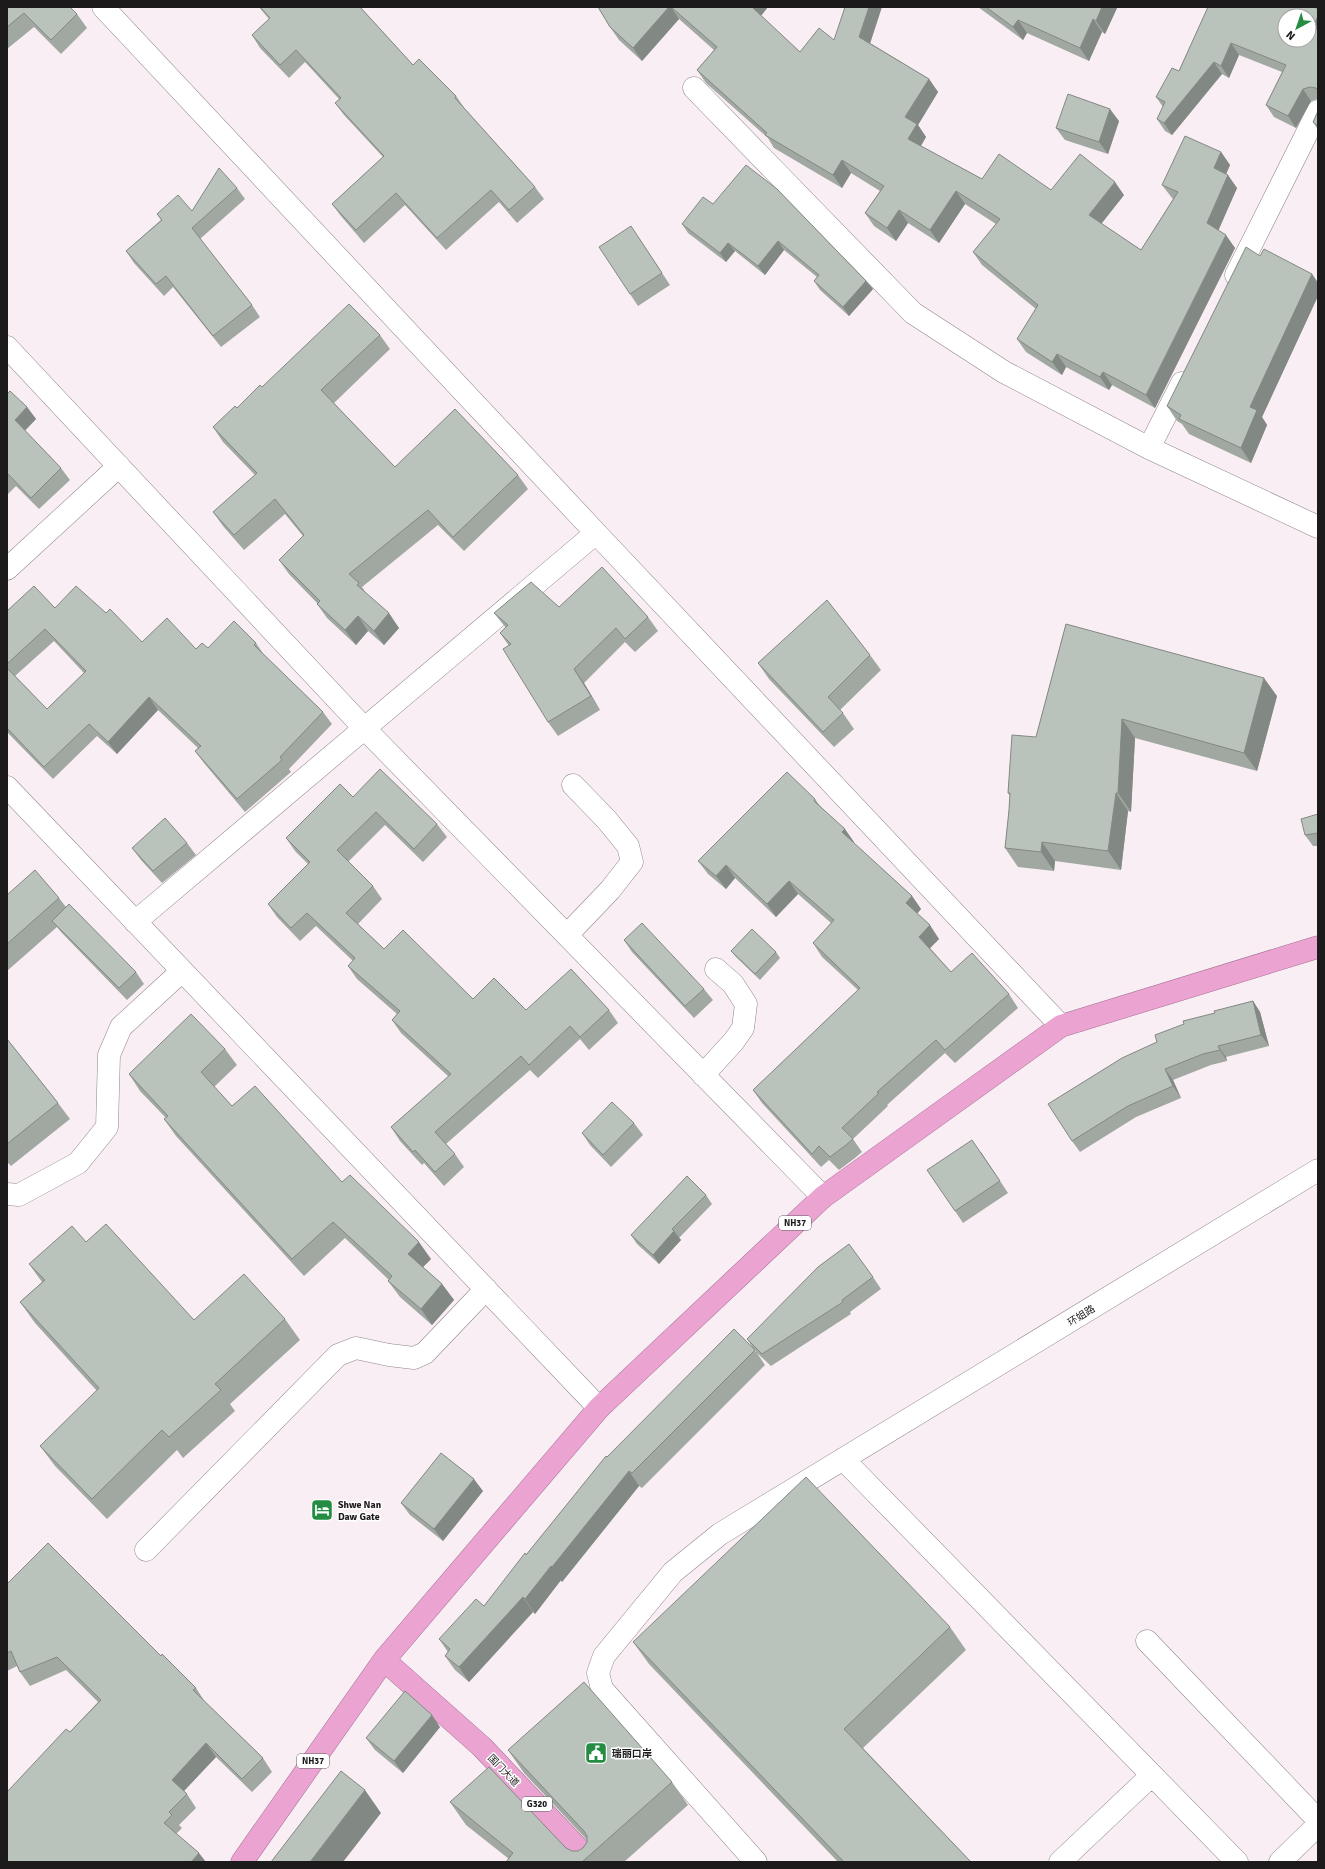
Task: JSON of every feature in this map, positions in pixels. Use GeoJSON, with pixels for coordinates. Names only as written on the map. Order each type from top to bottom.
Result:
{"type":"FeatureCollection","features":[{"type":"Feature","properties":{"kind":"highway","name":"NH37"},"geometry":{"type":"LineString","coordinates":[[242,1862],[384,1660],[599,1408],[822,1197],[1061,1026],[1318,947]]}},
{"type":"Feature","properties":{"kind":"highway","name":"国门大道"},"geometry":{"type":"LineString","coordinates":[[384,1660],[482,1747],[591,1862]]}},
{"type":"Feature","properties":{"kind":"street"},"geometry":{"type":"LineString","coordinates":[[103,7],[1061,1026]]}},
{"type":"Feature","properties":{"kind":"street"},"geometry":{"type":"LineString","coordinates":[[694,88],[913,313],[1004,372],[1149,448],[1318,527]]}},
{"type":"Feature","properties":{"kind":"street"},"geometry":{"type":"LineString","coordinates":[[1227,294],[1318,111]]}},
{"type":"Feature","properties":{"kind":"street"},"geometry":{"type":"LineString","coordinates":[[7,347],[365,728],[822,1197]]}},
{"type":"Feature","properties":{"kind":"street"},"geometry":{"type":"LineString","coordinates":[[1149,448],[1192,364]]}},
{"type":"Feature","properties":{"kind":"street"},"geometry":{"type":"LineString","coordinates":[[7,568],[119,466]]}},
{"type":"Feature","properties":{"kind":"street"},"geometry":{"type":"LineString","coordinates":[[135,922],[596,533]]}},
{"type":"Feature","properties":{"kind":"street"},"geometry":{"type":"LineString","coordinates":[[567,935],[610,890],[632,862],[628,846],[606,819],[573,785]]}},
{"type":"Feature","properties":{"kind":"street"},"geometry":{"type":"LineString","coordinates":[[7,787],[599,1408]]}},
{"type":"Feature","properties":{"kind":"street"},"geometry":{"type":"LineString","coordinates":[[704,1075],[734,1041],[743,1028],[746,1004],[733,984],[716,969]]}},
{"type":"Feature","properties":{"kind":"street"},"geometry":{"type":"LineString","coordinates":[[7,1194],[19,1195],[78,1163],[107,1127],[109,1055],[121,1027],[182,971]]}},
{"type":"Feature","properties":{"kind":"street","name":"环姐路"},"geometry":{"type":"LineString","coordinates":[[756,1862],[602,1689],[598,1673],[604,1656],[673,1572],[720,1534],[1318,1170]]}},
{"type":"Feature","properties":{"kind":"street"},"geometry":{"type":"LineString","coordinates":[[146,1550],[338,1355],[356,1348],[389,1355],[414,1358],[425,1353],[486,1289]]}},
{"type":"Feature","properties":{"kind":"street"},"geometry":{"type":"LineString","coordinates":[[843,1459],[1238,1862]]}},
{"type":"Feature","properties":{"kind":"street"},"geometry":{"type":"LineString","coordinates":[[1147,1641],[1318,1820]]}},
{"type":"Feature","properties":{"kind":"street"},"geometry":{"type":"LineString","coordinates":[[1060,1862],[1152,1775]]}},
{"type":"Feature","properties":{"kind":"street"},"geometry":{"type":"LineString","coordinates":[[1280,1862],[1318,1825]]}},
{"type":"Feature","properties":{"kind":"building"},"geometry":{"type":"Polygon","coordinates":[[[7,7],[70,7],[77,14],[51,40],[24,13],[7,27],[7,7]]]}},
{"type":"Feature","properties":{"kind":"building"},"geometry":{"type":"Polygon","coordinates":[[[260,7],[360,7],[413,65],[419,59],[456,96],[455,98],[535,187],[509,210],[491,190],[437,238],[396,193],[356,230],[332,204],[384,156],[335,103],[341,98],[296,50],[280,65],[252,35],[270,18],[260,7]]]}},
{"type":"Feature","properties":{"kind":"building"},"geometry":{"type":"Polygon","coordinates":[[[598,7],[669,7],[633,48],[610,27],[598,7]]]}},
{"type":"Feature","properties":{"kind":"building"},"geometry":{"type":"Polygon","coordinates":[[[671,7],[752,7],[800,52],[819,28],[834,40],[845,7],[869,7],[859,37],[929,79],[905,117],[917,124],[908,139],[982,179],[999,154],[1051,190],[1080,154],[1115,182],[1089,215],[1141,250],[1178,192],[1162,185],[1185,136],[1221,152],[1214,168],[1228,175],[1207,223],[1226,235],[1146,395],[1103,372],[1100,377],[1057,354],[1052,362],[1017,339],[1038,305],[973,252],[1000,219],[956,191],[930,230],[899,210],[887,228],[865,213],[884,186],[842,160],[833,175],[765,135],[767,133],[697,70],[717,47],[671,7]]]}},
{"type":"Feature","properties":{"kind":"building"},"geometry":{"type":"Polygon","coordinates":[[[986,7],[1102,7],[1096,21],[1093,19],[1080,48],[1018,20],[1013,27],[986,7]]]}},
{"type":"Feature","properties":{"kind":"building"},"geometry":{"type":"Polygon","coordinates":[[[1208,7],[1316,8],[1277,8],[1277,48],[1317,48],[1318,30],[1318,90],[1310,87],[1303,89],[1288,116],[1266,105],[1286,65],[1231,43],[1221,66],[1214,62],[1164,123],[1157,119],[1165,102],[1156,97],[1172,68],[1179,71],[1208,7]]]}},
{"type":"Feature","properties":{"kind":"building"},"geometry":{"type":"Polygon","coordinates":[[[1068,94],[1110,109],[1099,142],[1056,128],[1068,94]]]}},
{"type":"Feature","properties":{"kind":"building"},"geometry":{"type":"Polygon","coordinates":[[[1318,111],[1318,126],[1313,122],[1318,111]]]}},
{"type":"Feature","properties":{"kind":"building"},"geometry":{"type":"Polygon","coordinates":[[[746,165],[777,189],[866,281],[843,307],[814,281],[819,275],[778,241],[758,266],[728,243],[720,253],[682,224],[703,197],[713,204],[746,165]]]}},
{"type":"Feature","properties":{"kind":"building"},"geometry":{"type":"Polygon","coordinates":[[[219,168],[237,188],[192,228],[252,305],[213,336],[166,276],[156,284],[126,251],[162,220],[157,214],[178,195],[192,211],[219,168]]]}},
{"type":"Feature","properties":{"kind":"building"},"geometry":{"type":"Polygon","coordinates":[[[631,226],[662,273],[630,294],[599,247],[631,226]]]}},
{"type":"Feature","properties":{"kind":"building"},"geometry":{"type":"Polygon","coordinates":[[[1246,247],[1260,256],[1264,249],[1312,274],[1250,407],[1257,410],[1241,448],[1179,419],[1181,415],[1167,406],[1246,247]]]}},
{"type":"Feature","properties":{"kind":"building"},"geometry":{"type":"Polygon","coordinates":[[[349,304],[380,335],[321,390],[395,467],[455,409],[518,475],[453,537],[428,510],[349,574],[359,583],[357,585],[389,613],[374,631],[358,616],[345,630],[317,604],[320,601],[279,560],[304,535],[275,499],[234,535],[213,512],[257,473],[213,427],[235,406],[237,408],[260,385],[262,387],[349,304]]]}},
{"type":"Feature","properties":{"kind":"building"},"geometry":{"type":"Polygon","coordinates":[[[10,391],[27,407],[15,420],[61,468],[31,498],[8,474],[7,475],[7,392],[8,393],[10,391]]]}},
{"type":"Feature","properties":{"kind":"building"},"geometry":{"type":"Polygon","coordinates":[[[602,567],[648,617],[625,639],[616,628],[574,669],[591,696],[548,722],[503,649],[511,644],[500,633],[508,625],[494,613],[531,582],[559,607],[602,567]]]}},
{"type":"Feature","properties":{"kind":"building"},"geometry":{"type":"Polygon","coordinates":[[[34,586],[55,608],[76,586],[106,613],[110,609],[142,642],[167,618],[196,649],[202,643],[208,648],[234,621],[256,643],[254,645],[323,712],[280,757],[282,760],[237,799],[195,751],[201,746],[149,697],[108,742],[89,724],[44,767],[7,728],[7,668],[47,709],[86,671],[45,629],[7,664],[7,611],[34,586]]]}},
{"type":"Feature","properties":{"kind":"building"},"geometry":{"type":"Polygon","coordinates":[[[827,600],[870,655],[828,697],[843,713],[823,732],[758,663],[827,600]]]}},
{"type":"Feature","properties":{"kind":"building"},"geometry":{"type":"Polygon","coordinates":[[[1066,624],[1264,678],[1244,753],[1122,719],[1118,793],[1116,793],[1108,851],[1042,842],[1041,852],[1005,848],[1009,810],[1010,793],[1008,793],[1012,735],[1036,737],[1066,624]]]}},
{"type":"Feature","properties":{"kind":"building"},"geometry":{"type":"Polygon","coordinates":[[[380,769],[437,824],[414,849],[376,812],[337,850],[373,886],[346,913],[384,949],[403,930],[473,999],[494,978],[526,1010],[571,969],[609,1010],[580,1037],[570,1026],[529,1065],[521,1056],[435,1132],[455,1154],[435,1172],[415,1150],[413,1152],[391,1127],[451,1074],[392,1020],[400,1011],[348,966],[355,958],[307,913],[291,928],[268,904],[310,862],[286,838],[340,784],[353,797],[380,769]]]}},
{"type":"Feature","properties":{"kind":"building"},"geometry":{"type":"Polygon","coordinates":[[[787,772],[815,799],[814,801],[845,829],[842,832],[912,896],[906,903],[930,925],[919,937],[951,972],[972,953],[1009,994],[945,1050],[936,1040],[877,1092],[879,1093],[842,1128],[853,1139],[830,1157],[819,1146],[812,1154],[753,1090],[860,988],[813,943],[834,920],[789,881],[767,904],[726,865],[716,876],[698,861],[787,772]]]}},
{"type":"Feature","properties":{"kind":"building"},"geometry":{"type":"Polygon","coordinates":[[[1318,814],[1318,833],[1305,835],[1301,819],[1318,814]]]}},
{"type":"Feature","properties":{"kind":"building"},"geometry":{"type":"Polygon","coordinates":[[[165,818],[187,843],[153,871],[132,848],[165,818]]]}},
{"type":"Feature","properties":{"kind":"building"},"geometry":{"type":"Polygon","coordinates":[[[35,870],[59,898],[7,944],[7,895],[35,870]]]}},
{"type":"Feature","properties":{"kind":"building"},"geometry":{"type":"Polygon","coordinates":[[[69,904],[136,972],[119,988],[52,921],[69,904]]]}},
{"type":"Feature","properties":{"kind":"building"},"geometry":{"type":"Polygon","coordinates":[[[642,923],[704,989],[685,1006],[624,940],[642,923]]]}},
{"type":"Feature","properties":{"kind":"building"},"geometry":{"type":"Polygon","coordinates":[[[752,929],[776,952],[755,974],[731,951],[752,929]]]}},
{"type":"Feature","properties":{"kind":"building"},"geometry":{"type":"Polygon","coordinates":[[[1253,1001],[1261,1035],[1218,1046],[1220,1050],[1203,1054],[1165,1069],[1173,1086],[1128,1106],[1072,1141],[1048,1104],[1122,1058],[1157,1042],[1155,1035],[1184,1024],[1183,1021],[1253,1001]]]}},
{"type":"Feature","properties":{"kind":"building"},"geometry":{"type":"Polygon","coordinates":[[[191,1014],[225,1049],[201,1072],[232,1106],[255,1086],[342,1182],[350,1175],[419,1242],[408,1254],[442,1284],[421,1309],[388,1281],[392,1276],[333,1222],[292,1259],[164,1119],[168,1116],[129,1074],[191,1014]]]}},
{"type":"Feature","properties":{"kind":"building"},"geometry":{"type":"Polygon","coordinates":[[[7,1039],[58,1103],[7,1144],[7,1039]]]}},
{"type":"Feature","properties":{"kind":"building"},"geometry":{"type":"Polygon","coordinates":[[[612,1102],[634,1123],[603,1155],[582,1133],[612,1102]]]}},
{"type":"Feature","properties":{"kind":"building"},"geometry":{"type":"Polygon","coordinates":[[[972,1140],[1000,1181],[955,1211],[927,1170],[972,1140]]]}},
{"type":"Feature","properties":{"kind":"building"},"geometry":{"type":"Polygon","coordinates":[[[687,1176],[706,1195],[672,1229],[674,1231],[653,1255],[631,1235],[687,1176]]]}},
{"type":"Feature","properties":{"kind":"building"},"geometry":{"type":"Polygon","coordinates":[[[106,1224],[194,1320],[244,1274],[285,1319],[215,1384],[221,1390],[169,1437],[162,1430],[92,1499],[40,1446],[99,1388],[20,1302],[45,1280],[29,1264],[72,1226],[86,1242],[106,1224]]]}},
{"type":"Feature","properties":{"kind":"building"},"geometry":{"type":"Polygon","coordinates":[[[849,1244],[873,1277],[842,1300],[843,1302],[762,1354],[747,1339],[818,1267],[849,1244]]]}},
{"type":"Feature","properties":{"kind":"building"},"geometry":{"type":"Polygon","coordinates":[[[734,1329],[755,1350],[632,1473],[629,1471],[525,1599],[523,1597],[459,1667],[445,1656],[450,1649],[439,1639],[476,1599],[484,1606],[525,1553],[526,1555],[606,1456],[607,1457],[734,1329]]]}},
{"type":"Feature","properties":{"kind":"building"},"geometry":{"type":"Polygon","coordinates":[[[441,1453],[474,1479],[434,1529],[401,1503],[441,1453]]]}},
{"type":"Feature","properties":{"kind":"building"},"geometry":{"type":"Polygon","coordinates":[[[806,1477],[950,1627],[844,1729],[971,1862],[844,1862],[633,1642],[806,1477]]]}},
{"type":"Feature","properties":{"kind":"building"},"geometry":{"type":"Polygon","coordinates":[[[48,1543],[161,1656],[162,1654],[196,1688],[193,1690],[263,1758],[242,1779],[206,1743],[172,1780],[187,1794],[169,1812],[172,1815],[164,1823],[199,1853],[191,1862],[7,1862],[7,1792],[66,1729],[70,1732],[101,1700],[57,1657],[20,1672],[11,1651],[7,1653],[7,1584],[48,1543]]]}},
{"type":"Feature","properties":{"kind":"building","name":"瑞丽口岸"},"geometry":{"type":"Polygon","coordinates":[[[584,1682],[672,1782],[582,1862],[506,1862],[513,1853],[450,1802],[489,1767],[566,1848],[572,1851],[578,1851],[583,1848],[587,1842],[587,1836],[584,1831],[508,1750],[584,1682]]]}},
{"type":"Feature","properties":{"kind":"building"},"geometry":{"type":"Polygon","coordinates":[[[405,1691],[432,1715],[394,1761],[366,1738],[405,1691]]]}},
{"type":"Feature","properties":{"kind":"building"},"geometry":{"type":"Polygon","coordinates":[[[341,1771],[365,1790],[310,1862],[271,1862],[341,1771]]]}},
{"type":"Feature","properties":{"kind":"place","name":"Shwe Nan Daw Gate"},"geometry":{"type":"Point","coordinates":[322,1510]}},
{"type":"Feature","properties":{"kind":"place","name":"瑞丽口岸"},"geometry":{"type":"Point","coordinates":[596,1753]}}]}
